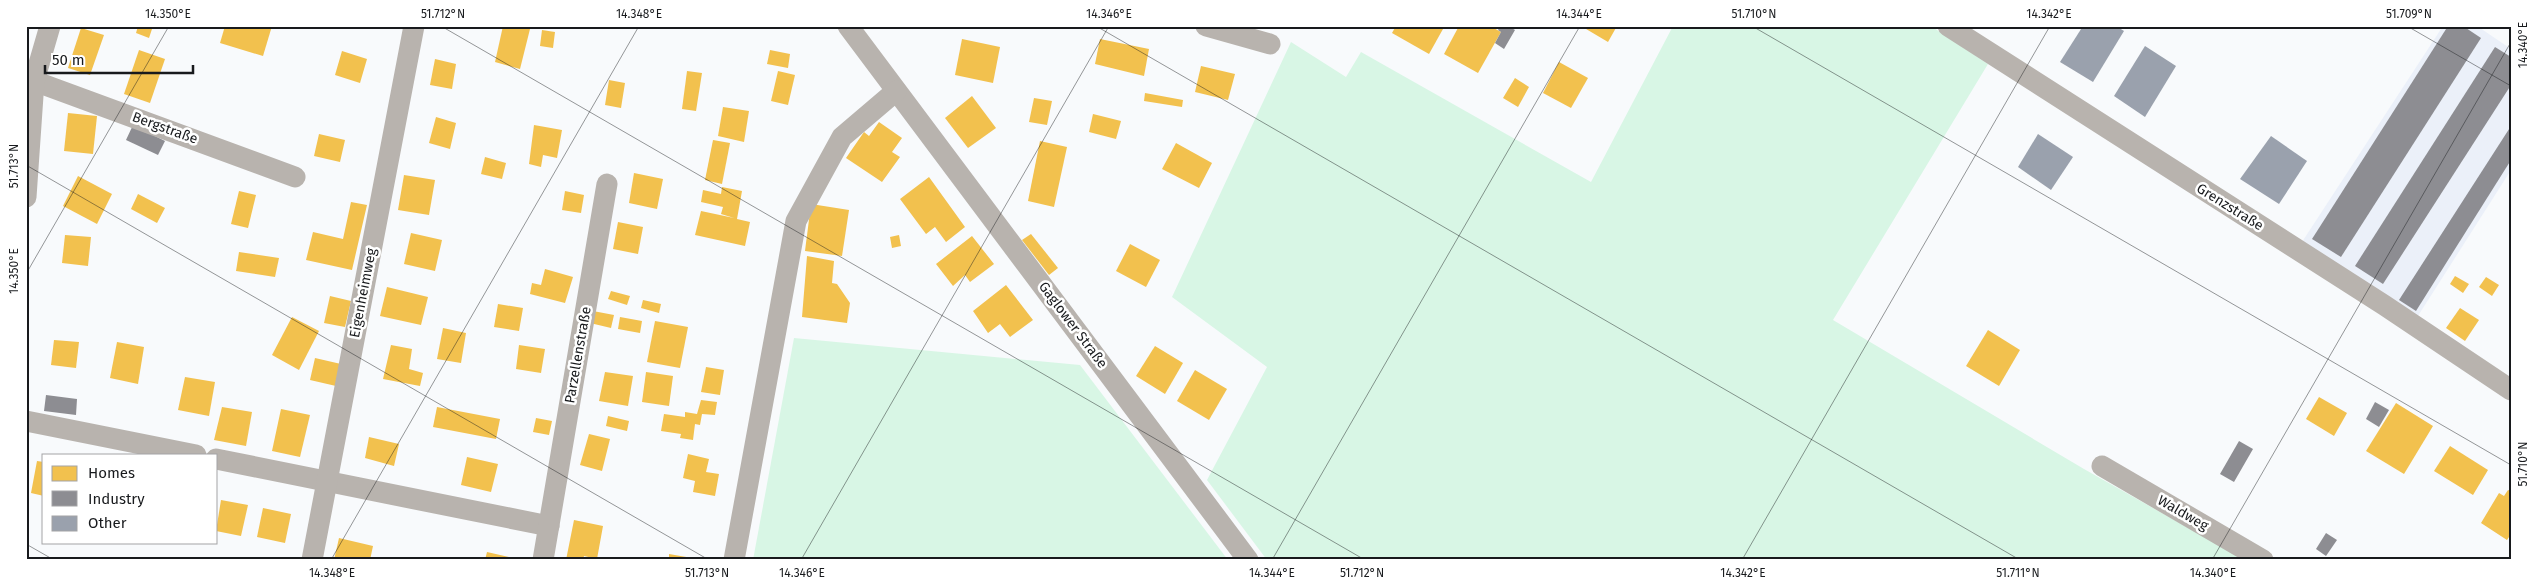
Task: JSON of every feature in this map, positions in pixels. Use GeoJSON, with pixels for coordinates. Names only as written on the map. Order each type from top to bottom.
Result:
{"type":"FeatureCollection","features":[{"type":"Feature","properties":{"kind":"street"},"geometry":{"type":"LineString","coordinates":[[26,197],[34,81],[50,26]]}},
{"type":"Feature","properties":{"kind":"street","name":"Eigenheimweg"},"geometry":{"type":"LineString","coordinates":[[312,560],[414,26]]}},
{"type":"Feature","properties":{"kind":"street","name":"Gaglower Straße"},"geometry":{"type":"LineString","coordinates":[[848,26],[1248,560]]}},
{"type":"Feature","properties":{"kind":"street"},"geometry":{"type":"LineString","coordinates":[[1206,26],[1270,44]]}},
{"type":"Feature","properties":{"kind":"street","name":"Grenzstraße"},"geometry":{"type":"LineString","coordinates":[[1948,26],[2384,305],[2511,390]]}},
{"type":"Feature","properties":{"kind":"street","name":"Bergstraße"},"geometry":{"type":"LineString","coordinates":[[34,81],[295,177]]}},
{"type":"Feature","properties":{"kind":"street"},"geometry":{"type":"LineString","coordinates":[[734,560],[796,221],[842,137],[896,91]]}},
{"type":"Feature","properties":{"kind":"street","name":"Parzellenstraße"},"geometry":{"type":"LineString","coordinates":[[543,560],[607,184]]}},
{"type":"Feature","properties":{"kind":"street"},"geometry":{"type":"LineString","coordinates":[[26,421],[191,454]]}},
{"type":"Feature","properties":{"kind":"street"},"geometry":{"type":"LineString","coordinates":[[218,459],[549,526]]}},
{"type":"Feature","properties":{"kind":"street","name":"Waldweg"},"geometry":{"type":"LineString","coordinates":[[2102,466],[2263,560]]}},
{"type":"Feature","properties":{"kind":"shaded area"},"geometry":{"type":"Polygon","coordinates":[[[2443,26],[2477,26],[2511,49],[2511,170],[2416,319],[2302,242],[2443,26]]]}},
{"type":"Feature","properties":{"kind":"green space"},"geometry":{"type":"Polygon","coordinates":[[[1673,26],[1931,26],[1988,64],[1833,320],[2084,469],[2245,560],[1267,560],[1207,480],[1267,367],[1172,297],[1291,42],[1346,77],[1361,52],[1591,182],[1673,26]]]}},
{"type":"Feature","properties":{"kind":"green space"},"geometry":{"type":"Polygon","coordinates":[[[794,338],[1080,365],[1228,560],[753,560],[794,338]]]}},
{"type":"Feature","properties":{"kind":"building: Homes"},"geometry":{"type":"Polygon","coordinates":[[[138,26],[153,26],[149,38],[136,33],[138,26]]]}},
{"type":"Feature","properties":{"kind":"building: Homes"},"geometry":{"type":"Polygon","coordinates":[[[225,26],[272,26],[263,56],[220,43],[225,26]]]}},
{"type":"Feature","properties":{"kind":"building: Homes"},"geometry":{"type":"Polygon","coordinates":[[[503,26],[530,29],[520,69],[495,62],[503,26]]]}},
{"type":"Feature","properties":{"kind":"building: Homes"},"geometry":{"type":"Polygon","coordinates":[[[1396,26],[1438,26],[1443,29],[1429,54],[1392,33],[1396,26]]]}},
{"type":"Feature","properties":{"kind":"building: Homes"},"geometry":{"type":"Polygon","coordinates":[[[1459,26],[1490,26],[1501,32],[1478,73],[1444,54],[1459,26]]]}},
{"type":"Feature","properties":{"kind":"building: Homes"},"geometry":{"type":"Polygon","coordinates":[[[1581,26],[1617,26],[1608,42],[1581,26]]]}},
{"type":"Feature","properties":{"kind":"building: Homes"},"geometry":{"type":"Polygon","coordinates":[[[81,28],[104,35],[90,75],[68,68],[81,28]]]}},
{"type":"Feature","properties":{"kind":"building: Homes"},"geometry":{"type":"Polygon","coordinates":[[[542,30],[555,32],[553,48],[540,46],[542,30]]]}},
{"type":"Feature","properties":{"kind":"building: Homes"},"geometry":{"type":"Polygon","coordinates":[[[962,39],[1000,47],[993,83],[955,75],[962,39]]]}},
{"type":"Feature","properties":{"kind":"building: Homes"},"geometry":{"type":"Polygon","coordinates":[[[1100,39],[1149,49],[1144,76],[1095,64],[1100,39]]]}},
{"type":"Feature","properties":{"kind":"building: Homes"},"geometry":{"type":"Polygon","coordinates":[[[139,50],[165,59],[150,103],[124,94],[139,50]]]}},
{"type":"Feature","properties":{"kind":"building: Homes"},"geometry":{"type":"Polygon","coordinates":[[[770,50],[790,54],[788,68],[767,64],[770,50]]]}},
{"type":"Feature","properties":{"kind":"building: Homes"},"geometry":{"type":"Polygon","coordinates":[[[342,51],[367,59],[360,83],[335,75],[342,51]]]}},
{"type":"Feature","properties":{"kind":"building: Homes"},"geometry":{"type":"Polygon","coordinates":[[[435,59],[456,64],[452,89],[430,85],[435,59]]]}},
{"type":"Feature","properties":{"kind":"building: Homes"},"geometry":{"type":"Polygon","coordinates":[[[1559,62],[1588,78],[1571,108],[1543,93],[1559,62]]]}},
{"type":"Feature","properties":{"kind":"building: Homes"},"geometry":{"type":"Polygon","coordinates":[[[1201,66],[1235,74],[1228,100],[1195,92],[1201,66]]]}},
{"type":"Feature","properties":{"kind":"building: Homes"},"geometry":{"type":"Polygon","coordinates":[[[687,71],[702,73],[696,111],[682,109],[687,71]]]}},
{"type":"Feature","properties":{"kind":"building: Homes"},"geometry":{"type":"Polygon","coordinates":[[[778,71],[795,75],[788,105],[771,101],[778,71]]]}},
{"type":"Feature","properties":{"kind":"building: Homes"},"geometry":{"type":"Polygon","coordinates":[[[1515,78],[1529,87],[1518,107],[1503,98],[1515,78]]]}},
{"type":"Feature","properties":{"kind":"building: Homes"},"geometry":{"type":"Polygon","coordinates":[[[609,80],[625,83],[621,108],[605,105],[609,80]]]}},
{"type":"Feature","properties":{"kind":"building: Homes"},"geometry":{"type":"Polygon","coordinates":[[[1145,93],[1183,100],[1182,107],[1144,101],[1145,93]]]}},
{"type":"Feature","properties":{"kind":"building: Homes"},"geometry":{"type":"Polygon","coordinates":[[[972,96],[996,128],[968,148],[945,118],[972,96]]]}},
{"type":"Feature","properties":{"kind":"building: Homes"},"geometry":{"type":"Polygon","coordinates":[[[1034,98],[1052,101],[1047,125],[1029,122],[1034,98]]]}},
{"type":"Feature","properties":{"kind":"building: Homes"},"geometry":{"type":"Polygon","coordinates":[[[723,107],[749,111],[744,142],[718,136],[723,107]]]}},
{"type":"Feature","properties":{"kind":"building: Homes"},"geometry":{"type":"Polygon","coordinates":[[[68,113],[97,116],[93,154],[64,151],[68,113]]]}},
{"type":"Feature","properties":{"kind":"building: Homes"},"geometry":{"type":"Polygon","coordinates":[[[1093,114],[1121,121],[1116,139],[1089,132],[1093,114]]]}},
{"type":"Feature","properties":{"kind":"building: Homes"},"geometry":{"type":"Polygon","coordinates":[[[436,117],[456,123],[450,149],[429,143],[436,117]]]}},
{"type":"Feature","properties":{"kind":"building: Homes"},"geometry":{"type":"Polygon","coordinates":[[[879,122],[902,138],[892,152],[900,157],[882,182],[846,158],[864,132],[869,136],[879,122]]]}},
{"type":"Feature","properties":{"kind":"building: Homes"},"geometry":{"type":"Polygon","coordinates":[[[534,125],[562,130],[557,158],[543,155],[541,167],[529,164],[534,125]]]}},
{"type":"Feature","properties":{"kind":"building: Homes"},"geometry":{"type":"Polygon","coordinates":[[[319,134],[345,140],[340,162],[314,156],[319,134]]]}},
{"type":"Feature","properties":{"kind":"building: Homes"},"geometry":{"type":"Polygon","coordinates":[[[713,140],[730,143],[722,184],[705,180],[713,140]]]}},
{"type":"Feature","properties":{"kind":"building: Homes"},"geometry":{"type":"Polygon","coordinates":[[[1040,141],[1067,147],[1054,207],[1028,201],[1040,141]]]}},
{"type":"Feature","properties":{"kind":"building: Homes"},"geometry":{"type":"Polygon","coordinates":[[[1176,143],[1212,163],[1199,188],[1162,169],[1176,143]]]}},
{"type":"Feature","properties":{"kind":"building: Homes"},"geometry":{"type":"Polygon","coordinates":[[[485,157],[506,163],[502,179],[481,174],[485,157]]]}},
{"type":"Feature","properties":{"kind":"building: Homes"},"geometry":{"type":"Polygon","coordinates":[[[634,173],[663,179],[657,209],[629,203],[634,173]]]}},
{"type":"Feature","properties":{"kind":"building: Homes"},"geometry":{"type":"Polygon","coordinates":[[[404,175],[435,180],[429,215],[398,210],[404,175]]]}},
{"type":"Feature","properties":{"kind":"building: Homes"},"geometry":{"type":"Polygon","coordinates":[[[78,176],[112,194],[97,224],[63,206],[78,176]]]}},
{"type":"Feature","properties":{"kind":"building: Homes"},"geometry":{"type":"Polygon","coordinates":[[[929,177],[965,227],[946,242],[935,227],[926,234],[900,199],[929,177]]]}},
{"type":"Feature","properties":{"kind":"building: Homes"},"geometry":{"type":"Polygon","coordinates":[[[722,187],[742,191],[737,219],[750,222],[745,246],[695,235],[701,211],[734,218],[721,214],[723,207],[701,202],[703,190],[721,194],[722,187]]]}},
{"type":"Feature","properties":{"kind":"building: Homes"},"geometry":{"type":"Polygon","coordinates":[[[239,191],[256,195],[248,228],[231,224],[239,191]]]}},
{"type":"Feature","properties":{"kind":"building: Homes"},"geometry":{"type":"Polygon","coordinates":[[[565,191],[584,195],[581,213],[562,210],[565,191]]]}},
{"type":"Feature","properties":{"kind":"building: Homes"},"geometry":{"type":"Polygon","coordinates":[[[138,194],[165,208],[157,223],[131,209],[138,194]]]}},
{"type":"Feature","properties":{"kind":"building: Homes"},"geometry":{"type":"Polygon","coordinates":[[[351,202],[367,205],[352,270],[306,260],[313,232],[343,239],[351,202]]]}},
{"type":"Feature","properties":{"kind":"building: Homes"},"geometry":{"type":"Polygon","coordinates":[[[811,204],[849,210],[842,256],[805,251],[811,204]]]}},
{"type":"Feature","properties":{"kind":"building: Homes"},"geometry":{"type":"Polygon","coordinates":[[[618,222],[643,227],[638,254],[613,249],[618,222]]]}},
{"type":"Feature","properties":{"kind":"building: Homes"},"geometry":{"type":"Polygon","coordinates":[[[411,233],[442,240],[435,271],[404,264],[411,233]]]}},
{"type":"Feature","properties":{"kind":"building: Homes"},"geometry":{"type":"Polygon","coordinates":[[[1031,234],[1058,268],[1049,275],[1022,240],[1031,234]]]}},
{"type":"Feature","properties":{"kind":"building: Homes"},"geometry":{"type":"Polygon","coordinates":[[[65,235],[91,237],[88,266],[62,263],[65,235]]]}},
{"type":"Feature","properties":{"kind":"building: Homes"},"geometry":{"type":"Polygon","coordinates":[[[899,235],[901,246],[892,248],[890,237],[899,235]]]}},
{"type":"Feature","properties":{"kind":"building: Homes"},"geometry":{"type":"Polygon","coordinates":[[[972,236],[994,264],[970,282],[965,275],[953,286],[936,264],[972,236]]]}},
{"type":"Feature","properties":{"kind":"building: Homes"},"geometry":{"type":"Polygon","coordinates":[[[1130,244],[1160,260],[1146,287],[1116,271],[1130,244]]]}},
{"type":"Feature","properties":{"kind":"building: Homes"},"geometry":{"type":"Polygon","coordinates":[[[239,252],[279,258],[275,277],[236,271],[239,252]]]}},
{"type":"Feature","properties":{"kind":"building: Homes"},"geometry":{"type":"Polygon","coordinates":[[[807,256],[834,261],[832,283],[837,284],[850,303],[847,323],[802,317],[807,256]]]}},
{"type":"Feature","properties":{"kind":"building: Homes"},"geometry":{"type":"Polygon","coordinates":[[[545,269],[573,277],[565,303],[530,294],[532,283],[541,285],[545,269]]]}},
{"type":"Feature","properties":{"kind":"building: Homes"},"geometry":{"type":"Polygon","coordinates":[[[2455,276],[2469,284],[2463,293],[2450,284],[2455,276]]]}},
{"type":"Feature","properties":{"kind":"building: Homes"},"geometry":{"type":"Polygon","coordinates":[[[2486,277],[2499,285],[2492,296],[2479,287],[2486,277]]]}},
{"type":"Feature","properties":{"kind":"building: Homes"},"geometry":{"type":"Polygon","coordinates":[[[1006,285],[1033,320],[1010,337],[1000,324],[988,333],[973,311],[1006,285]]]}},
{"type":"Feature","properties":{"kind":"building: Homes"},"geometry":{"type":"Polygon","coordinates":[[[387,287],[428,297],[421,325],[380,316],[387,287]]]}},
{"type":"Feature","properties":{"kind":"building: Homes"},"geometry":{"type":"Polygon","coordinates":[[[611,291],[630,296],[627,305],[608,299],[611,291]]]}},
{"type":"Feature","properties":{"kind":"building: Homes"},"geometry":{"type":"Polygon","coordinates":[[[330,296],[351,301],[345,327],[324,323],[330,296]]]}},
{"type":"Feature","properties":{"kind":"building: Homes"},"geometry":{"type":"Polygon","coordinates":[[[643,300],[661,304],[659,313],[641,308],[643,300]]]}},
{"type":"Feature","properties":{"kind":"building: Homes"},"geometry":{"type":"Polygon","coordinates":[[[498,304],[523,308],[519,331],[494,327],[498,304]]]}},
{"type":"Feature","properties":{"kind":"building: Homes"},"geometry":{"type":"Polygon","coordinates":[[[2460,308],[2479,320],[2465,341],[2446,328],[2460,308]]]}},
{"type":"Feature","properties":{"kind":"building: Homes"},"geometry":{"type":"Polygon","coordinates":[[[593,311],[614,315],[611,328],[590,323],[593,311]]]}},
{"type":"Feature","properties":{"kind":"building: Homes"},"geometry":{"type":"Polygon","coordinates":[[[292,317],[319,331],[299,370],[272,355],[292,317]]]}},
{"type":"Feature","properties":{"kind":"building: Homes"},"geometry":{"type":"Polygon","coordinates":[[[620,317],[642,321],[640,333],[618,329],[620,317]]]}},
{"type":"Feature","properties":{"kind":"building: Homes"},"geometry":{"type":"Polygon","coordinates":[[[655,321],[688,327],[680,368],[647,362],[655,321]]]}},
{"type":"Feature","properties":{"kind":"building: Homes"},"geometry":{"type":"Polygon","coordinates":[[[443,328],[466,333],[461,363],[437,359],[443,328]]]}},
{"type":"Feature","properties":{"kind":"building: Homes"},"geometry":{"type":"Polygon","coordinates":[[[1988,330],[2020,350],[1999,386],[1966,366],[1988,330]]]}},
{"type":"Feature","properties":{"kind":"building: Homes"},"geometry":{"type":"Polygon","coordinates":[[[54,340],[79,342],[76,368],[51,365],[54,340]]]}},
{"type":"Feature","properties":{"kind":"building: Homes"},"geometry":{"type":"Polygon","coordinates":[[[117,342],[144,347],[138,384],[110,378],[117,342]]]}},
{"type":"Feature","properties":{"kind":"building: Homes"},"geometry":{"type":"Polygon","coordinates":[[[391,345],[412,349],[409,369],[423,373],[420,386],[383,379],[391,345]]]}},
{"type":"Feature","properties":{"kind":"building: Homes"},"geometry":{"type":"Polygon","coordinates":[[[519,345],[545,349],[541,373],[516,369],[519,345]]]}},
{"type":"Feature","properties":{"kind":"building: Homes"},"geometry":{"type":"Polygon","coordinates":[[[1155,346],[1183,363],[1165,394],[1136,376],[1155,346]]]}},
{"type":"Feature","properties":{"kind":"building: Homes"},"geometry":{"type":"Polygon","coordinates":[[[315,358],[341,364],[336,386],[310,380],[315,358]]]}},
{"type":"Feature","properties":{"kind":"building: Homes"},"geometry":{"type":"Polygon","coordinates":[[[706,367],[724,370],[720,395],[701,392],[706,367]]]}},
{"type":"Feature","properties":{"kind":"building: Homes"},"geometry":{"type":"Polygon","coordinates":[[[1195,370],[1227,389],[1209,420],[1177,401],[1195,370]]]}},
{"type":"Feature","properties":{"kind":"building: Homes"},"geometry":{"type":"Polygon","coordinates":[[[605,372],[633,376],[628,406],[599,401],[605,372]]]}},
{"type":"Feature","properties":{"kind":"building: Homes"},"geometry":{"type":"Polygon","coordinates":[[[646,372],[673,376],[669,406],[642,402],[646,372]]]}},
{"type":"Feature","properties":{"kind":"building: Homes"},"geometry":{"type":"Polygon","coordinates":[[[185,377],[215,382],[209,416],[178,410],[185,377]]]}},
{"type":"Feature","properties":{"kind":"building: Homes"},"geometry":{"type":"Polygon","coordinates":[[[2319,397],[2347,413],[2334,436],[2306,419],[2319,397]]]}},
{"type":"Feature","properties":{"kind":"building: Homes"},"geometry":{"type":"Polygon","coordinates":[[[701,400],[717,402],[715,415],[702,414],[700,425],[695,424],[693,440],[680,438],[681,434],[661,431],[664,414],[685,417],[685,412],[697,414],[701,400]]]}},
{"type":"Feature","properties":{"kind":"building: Homes"},"geometry":{"type":"Polygon","coordinates":[[[2396,403],[2433,426],[2404,474],[2366,451],[2396,403]]]}},
{"type":"Feature","properties":{"kind":"building: Homes"},"geometry":{"type":"Polygon","coordinates":[[[222,407],[252,412],[246,446],[214,440],[222,407]]]}},
{"type":"Feature","properties":{"kind":"building: Homes"},"geometry":{"type":"Polygon","coordinates":[[[437,407],[500,419],[496,439],[433,427],[437,407]]]}},
{"type":"Feature","properties":{"kind":"building: Homes"},"geometry":{"type":"Polygon","coordinates":[[[281,409],[310,415],[300,457],[272,451],[281,409]]]}},
{"type":"Feature","properties":{"kind":"building: Homes"},"geometry":{"type":"Polygon","coordinates":[[[608,416],[629,421],[627,431],[606,426],[608,416]]]}},
{"type":"Feature","properties":{"kind":"building: Homes"},"geometry":{"type":"Polygon","coordinates":[[[536,418],[552,421],[549,435],[533,432],[536,418]]]}},
{"type":"Feature","properties":{"kind":"building: Homes"},"geometry":{"type":"Polygon","coordinates":[[[589,434],[610,439],[602,471],[580,465],[589,434]]]}},
{"type":"Feature","properties":{"kind":"building: Homes"},"geometry":{"type":"Polygon","coordinates":[[[369,437],[399,444],[394,466],[365,458],[369,437]]]}},
{"type":"Feature","properties":{"kind":"building: Homes"},"geometry":{"type":"Polygon","coordinates":[[[2450,446],[2488,470],[2473,495],[2434,471],[2450,446]]]}},
{"type":"Feature","properties":{"kind":"building: Homes"},"geometry":{"type":"Polygon","coordinates":[[[688,454],[709,459],[706,472],[719,474],[715,496],[693,492],[695,481],[683,478],[688,454]]]}},
{"type":"Feature","properties":{"kind":"building: Homes"},"geometry":{"type":"Polygon","coordinates":[[[467,457],[498,464],[491,492],[461,485],[467,457]]]}},
{"type":"Feature","properties":{"kind":"building: Homes"},"geometry":{"type":"Polygon","coordinates":[[[37,461],[42,462],[42,496],[31,493],[37,461]]]}},
{"type":"Feature","properties":{"kind":"building: Homes"},"geometry":{"type":"Polygon","coordinates":[[[2508,490],[2511,491],[2511,534],[2507,540],[2481,523],[2499,493],[2504,496],[2508,490]]]}},
{"type":"Feature","properties":{"kind":"building: Homes"},"geometry":{"type":"Polygon","coordinates":[[[221,500],[248,505],[241,536],[218,531],[221,500]]]}},
{"type":"Feature","properties":{"kind":"building: Homes"},"geometry":{"type":"Polygon","coordinates":[[[263,508],[291,514],[285,543],[257,537],[263,508]]]}},
{"type":"Feature","properties":{"kind":"building: Homes"},"geometry":{"type":"Polygon","coordinates":[[[574,520],[603,526],[597,559],[584,556],[583,560],[566,560],[574,520]]]}},
{"type":"Feature","properties":{"kind":"building: Homes"},"geometry":{"type":"Polygon","coordinates":[[[339,538],[373,546],[370,560],[334,560],[339,538]]]}},
{"type":"Feature","properties":{"kind":"building: Homes"},"geometry":{"type":"Polygon","coordinates":[[[487,552],[518,559],[485,560],[487,552]]]}},
{"type":"Feature","properties":{"kind":"building: Homes"},"geometry":{"type":"Polygon","coordinates":[[[669,554],[698,559],[698,560],[669,560],[669,554]]]}},
{"type":"Feature","properties":{"kind":"building: Industry"},"geometry":{"type":"Polygon","coordinates":[[[1500,26],[1508,26],[1515,30],[1504,49],[1495,43],[1501,32],[1498,30],[1500,26]]]}},
{"type":"Feature","properties":{"kind":"building: Industry"},"geometry":{"type":"Polygon","coordinates":[[[2448,26],[2463,26],[2481,38],[2341,257],[2312,239],[2448,26]]]}},
{"type":"Feature","properties":{"kind":"building: Industry"},"geometry":{"type":"Polygon","coordinates":[[[2495,47],[2511,57],[2511,85],[2383,284],[2355,266],[2495,47]]]}},
{"type":"Feature","properties":{"kind":"building: Industry"},"geometry":{"type":"Polygon","coordinates":[[[133,125],[165,141],[158,155],[126,140],[133,125]]]}},
{"type":"Feature","properties":{"kind":"building: Industry"},"geometry":{"type":"Polygon","coordinates":[[[2511,126],[2511,160],[2416,311],[2399,300],[2511,126]]]}},
{"type":"Feature","properties":{"kind":"building: Industry"},"geometry":{"type":"Polygon","coordinates":[[[46,395],[77,399],[76,415],[44,411],[46,395]]]}},
{"type":"Feature","properties":{"kind":"building: Industry"},"geometry":{"type":"Polygon","coordinates":[[[2375,402],[2389,410],[2379,427],[2366,419],[2375,402]]]}},
{"type":"Feature","properties":{"kind":"building: Industry"},"geometry":{"type":"Polygon","coordinates":[[[2239,441],[2253,449],[2234,482],[2220,474],[2239,441]]]}},
{"type":"Feature","properties":{"kind":"building: Industry"},"geometry":{"type":"Polygon","coordinates":[[[2326,533],[2337,540],[2326,556],[2316,549],[2326,533]]]}},
{"type":"Feature","properties":{"kind":"building: Other"},"geometry":{"type":"Polygon","coordinates":[[[2083,26],[2116,26],[2124,31],[2093,82],[2060,62],[2083,26]]]}},
{"type":"Feature","properties":{"kind":"building: Other"},"geometry":{"type":"Polygon","coordinates":[[[2145,46],[2176,66],[2145,117],[2114,96],[2145,46]]]}},
{"type":"Feature","properties":{"kind":"building: Other"},"geometry":{"type":"Polygon","coordinates":[[[2038,134],[2073,157],[2051,190],[2018,167],[2038,134]]]}},
{"type":"Feature","properties":{"kind":"building: Other"},"geometry":{"type":"Polygon","coordinates":[[[2271,136],[2307,161],[2279,204],[2240,179],[2271,136]]]}}]}
